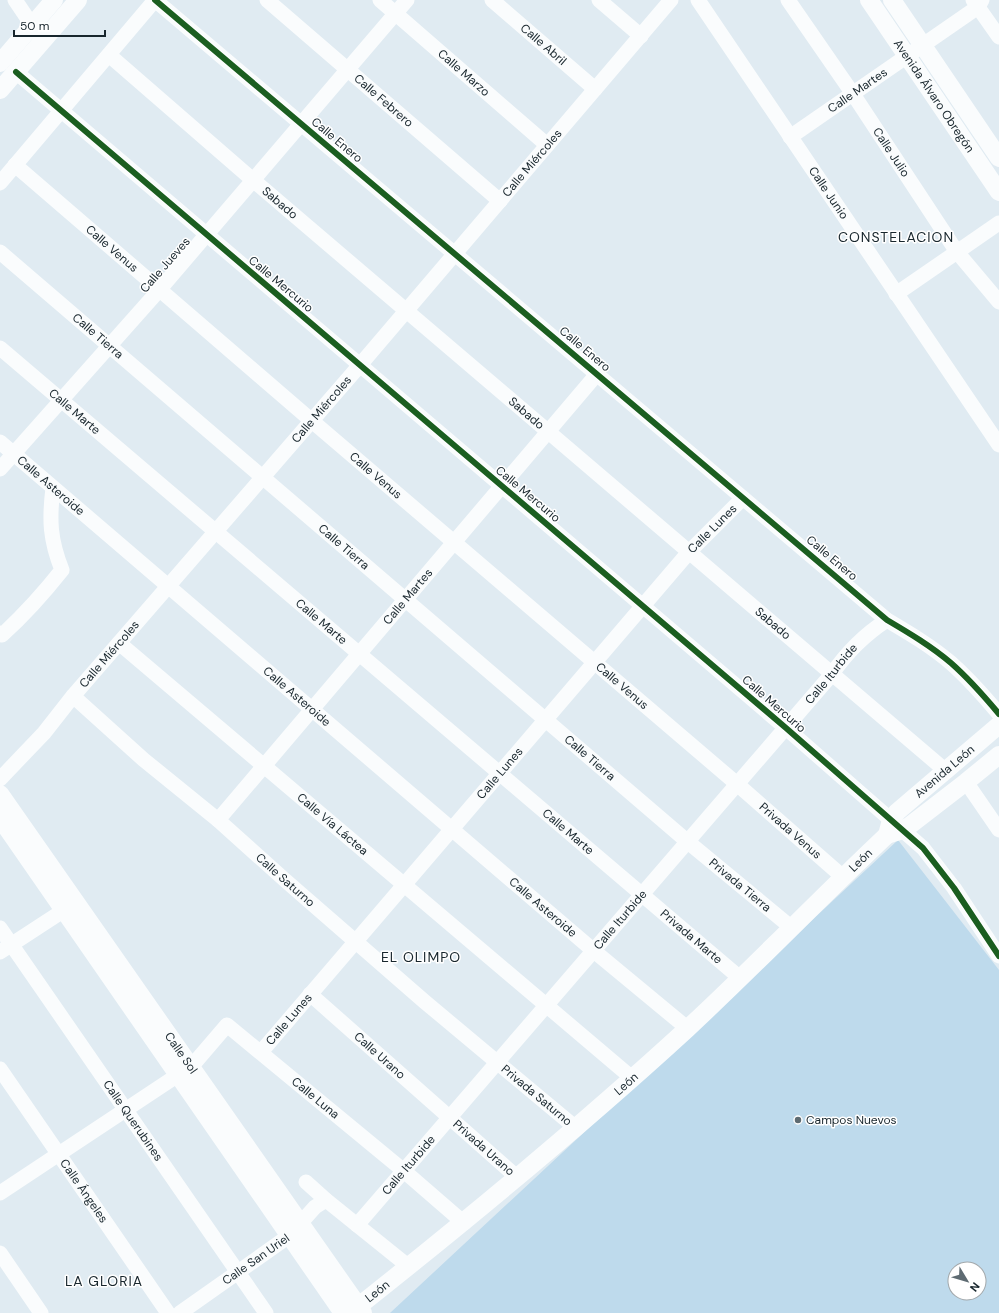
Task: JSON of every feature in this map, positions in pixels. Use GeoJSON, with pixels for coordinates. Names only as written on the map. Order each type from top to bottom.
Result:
{"type":"FeatureCollection","features":[{"type":"Feature","properties":{"kind":"street"},"geometry":{"type":"LineString","coordinates":[[15,0],[43,41]]}},
{"type":"Feature","properties":{"kind":"street"},"geometry":{"type":"LineString","coordinates":[[0,63],[54,0]]}},
{"type":"Feature","properties":{"kind":"street"},"geometry":{"type":"LineString","coordinates":[[0,90],[78,0]]}},
{"type":"Feature","properties":{"kind":"street"},"geometry":{"type":"LineString","coordinates":[[0,183],[155,0]]}},
{"type":"Feature","properties":{"kind":"street","name":"Calle Enero"},"geometry":{"type":"LineString","coordinates":[[155,0],[887,620],[920,639],[950,662],[978,688],[999,714]]}},
{"type":"Feature","properties":{"kind":"street","name":"Calle Febrero"},"geometry":{"type":"LineString","coordinates":[[267,0],[500,201]]}},
{"type":"Feature","properties":{"kind":"street","name":"Calle Marzo"},"geometry":{"type":"LineString","coordinates":[[380,0],[547,146]]}},
{"type":"Feature","properties":{"kind":"street","name":"Calle Jueves"},"geometry":{"type":"LineString","coordinates":[[0,470],[160,289],[407,0]]}},
{"type":"Feature","properties":{"kind":"street","name":"Calle Abril"},"geometry":{"type":"LineString","coordinates":[[492,0],[595,89]]}},
{"type":"Feature","properties":{"kind":"street"},"geometry":{"type":"LineString","coordinates":[[599,0],[641,36]]}},
{"type":"Feature","properties":{"kind":"street","name":"Calle Miércoles"},"geometry":{"type":"LineString","coordinates":[[0,779],[44,734],[73,696],[312,421],[672,0]]}},
{"type":"Feature","properties":{"kind":"street","name":"Calle Junio"},"geometry":{"type":"LineString","coordinates":[[698,0],[999,445]]}},
{"type":"Feature","properties":{"kind":"street","name":"Calle Julio"},"geometry":{"type":"LineString","coordinates":[[788,0],[853,94],[956,252],[999,302]]}},
{"type":"Feature","properties":{"kind":"street","name":"Avenida Álvaro Obregón"},"geometry":{"type":"LineString","coordinates":[[869,0],[999,192]]}},
{"type":"Feature","properties":{"kind":"street","name":"Avenida Álvaro Obregón"},"geometry":{"type":"LineString","coordinates":[[892,0],[999,158]]}},
{"type":"Feature","properties":{"kind":"street"},"geometry":{"type":"LineString","coordinates":[[978,2],[999,37]]}},
{"type":"Feature","properties":{"kind":"street","name":"Calle Martes"},"geometry":{"type":"LineString","coordinates":[[790,137],[922,46],[978,2]]}},
{"type":"Feature","properties":{"kind":"street","name":"Sabado"},"geometry":{"type":"LineString","coordinates":[[109,55],[253,180],[946,771]]}},
{"type":"Feature","properties":{"kind":"street","name":"Calle Mercurio"},"geometry":{"type":"LineString","coordinates":[[16,72],[786,728],[893,828],[923,848],[939,867],[999,956]]}},
{"type":"Feature","properties":{"kind":"street","name":"Calle Venus"},"geometry":{"type":"LineString","coordinates":[[15,165],[737,784]]}},
{"type":"Feature","properties":{"kind":"street"},"geometry":{"type":"LineString","coordinates":[[896,294],[999,223]]}},
{"type":"Feature","properties":{"kind":"street","name":"Calle Tierra"},"geometry":{"type":"LineString","coordinates":[[0,252],[688,842]]}},
{"type":"Feature","properties":{"kind":"street","name":"Calle Marte"},"geometry":{"type":"LineString","coordinates":[[0,348],[642,895]]}},
{"type":"Feature","properties":{"kind":"street","name":"Calle Martes"},"geometry":{"type":"LineString","coordinates":[[218,820],[597,374]]}},
{"type":"Feature","properties":{"kind":"street","name":"Calle Asteroide"},"geometry":{"type":"LineString","coordinates":[[0,442],[594,951],[687,1028]]}},
{"type":"Feature","properties":{"kind":"street"},"geometry":{"type":"LineString","coordinates":[[1,634],[34,604],[62,570],[55,554],[51,537],[50,520],[53,488]]}},
{"type":"Feature","properties":{"kind":"street","name":"Calle Lunes"},"geometry":{"type":"LineString","coordinates":[[260,1052],[689,552],[743,498]]}},
{"type":"Feature","properties":{"kind":"street","name":"Calle Iturbide"},"geometry":{"type":"LineString","coordinates":[[357,1225],[786,728],[832,674],[843,658],[871,631],[887,620]]}},
{"type":"Feature","properties":{"kind":"street","name":"Calle Vía Láctea"},"geometry":{"type":"LineString","coordinates":[[119,643],[632,1078]]}},
{"type":"Feature","properties":{"kind":"street","name":"Calle Saturno"},"geometry":{"type":"LineString","coordinates":[[73,696],[144,760],[218,820],[355,941],[497,1063]]}},
{"type":"Feature","properties":{"kind":"street","name":"Avenida León"},"geometry":{"type":"LineString","coordinates":[[893,828],[897,812],[999,725]]}},
{"type":"Feature","properties":{"kind":"street","name":"Avenida León"},"geometry":{"type":"LineString","coordinates":[[893,828],[966,782],[999,755]]}},
{"type":"Feature","properties":{"kind":"street"},"geometry":{"type":"LineString","coordinates":[[966,782],[999,830]]}},
{"type":"Feature","properties":{"kind":"street","name":"Privada Venus"},"geometry":{"type":"LineString","coordinates":[[737,784],[843,877]]}},
{"type":"Feature","properties":{"kind":"street","name":"Calle Sol"},"geometry":{"type":"LineString","coordinates":[[0,794],[70,906],[353,1311]]}},
{"type":"Feature","properties":{"kind":"street","name":"Calle Sol"},"geometry":{"type":"LineString","coordinates":[[0,818],[70,906]]}},
{"type":"Feature","properties":{"kind":"street","name":"León"},"geometry":{"type":"LineString","coordinates":[[353,1311],[518,1178],[632,1078],[740,978],[893,828]]}},
{"type":"Feature","properties":{"kind":"street","name":"Privada Tierra"},"geometry":{"type":"LineString","coordinates":[[688,842],[792,928]]}},
{"type":"Feature","properties":{"kind":"street","name":"Privada Marte"},"geometry":{"type":"LineString","coordinates":[[642,895],[740,978]]}},
{"type":"Feature","properties":{"kind":"street"},"geometry":{"type":"LineString","coordinates":[[6,948],[70,906]]}},
{"type":"Feature","properties":{"kind":"street","name":"Calle Querubines"},"geometry":{"type":"LineString","coordinates":[[0,928],[6,948],[126,1110],[266,1313]]}},
{"type":"Feature","properties":{"kind":"street","name":"Calle Urano"},"geometry":{"type":"LineString","coordinates":[[310,994],[450,1117]]}},
{"type":"Feature","properties":{"kind":"street","name":"Calle Luna"},"geometry":{"type":"LineString","coordinates":[[185,1071],[227,1024],[404,1171],[464,1223]]}},
{"type":"Feature","properties":{"kind":"street","name":"Privada Saturno"},"geometry":{"type":"LineString","coordinates":[[497,1063],[576,1128]]}},
{"type":"Feature","properties":{"kind":"street","name":"Calle Ángeles"},"geometry":{"type":"LineString","coordinates":[[0,1069],[168,1313]]}},
{"type":"Feature","properties":{"kind":"street"},"geometry":{"type":"LineString","coordinates":[[0,1193],[185,1071]]}},
{"type":"Feature","properties":{"kind":"street","name":"Privada Urano"},"geometry":{"type":"LineString","coordinates":[[450,1117],[518,1178]]}},
{"type":"Feature","properties":{"kind":"street"},"geometry":{"type":"LineString","coordinates":[[306,1182],[408,1266]]}},
{"type":"Feature","properties":{"kind":"street","name":"Calle San Uriel"},"geometry":{"type":"LineString","coordinates":[[180,1313],[238,1273],[295,1230],[318,1204],[326,1200]]}},
{"type":"Feature","properties":{"kind":"street"},"geometry":{"type":"LineString","coordinates":[[0,1253],[41,1313]]}},
{"type":"Feature","properties":{"kind":"shaded area","name":"Campos Nuevos"},"geometry":{"type":"Polygon","coordinates":[[[898,840],[999,970],[999,1313],[390,1313],[898,840]]]}},
{"type":"Feature","properties":{"kind":"cycle path"},"geometry":{"type":"LineString","coordinates":[[155,0],[887,620],[928,645],[951,663],[976,687],[999,714]]}},
{"type":"Feature","properties":{"kind":"cycle path"},"geometry":{"type":"LineString","coordinates":[[16,72],[786,728],[923,848],[954,888],[999,956]]}},
{"type":"Feature","properties":{"kind":"place","name":"Campos Nuevos"},"geometry":{"type":"Point","coordinates":[798,1120]}},
{"type":"Feature","properties":{"kind":"district","name":"CONSTELACION"},"geometry":{"type":"Point","coordinates":[896,237]}},
{"type":"Feature","properties":{"kind":"district","name":"EL OLIMPO"},"geometry":{"type":"Point","coordinates":[421,957]}},
{"type":"Feature","properties":{"kind":"district","name":"LA GLORIA"},"geometry":{"type":"Point","coordinates":[104,1281]}}]}
